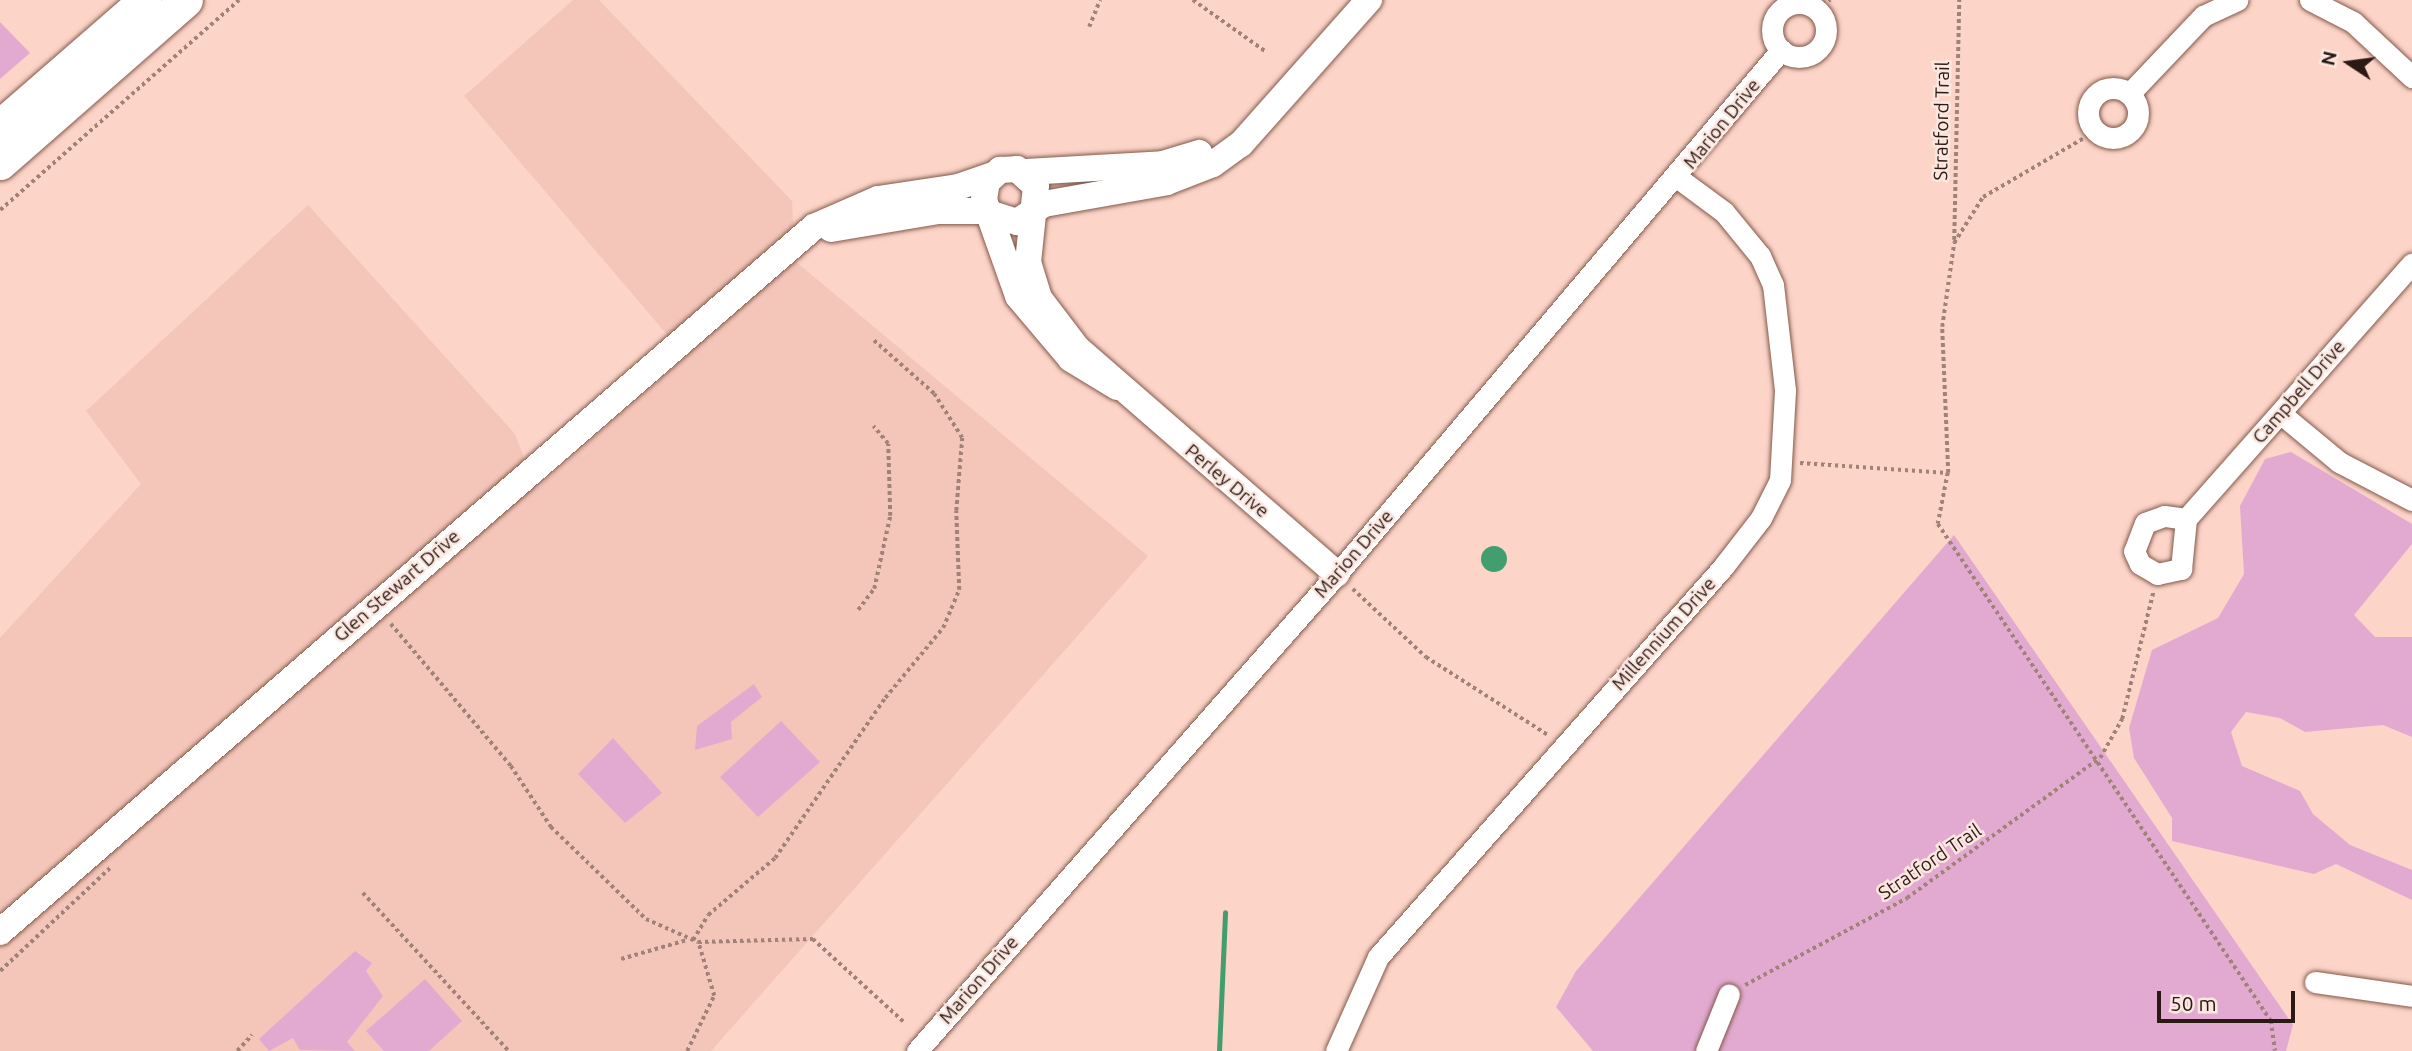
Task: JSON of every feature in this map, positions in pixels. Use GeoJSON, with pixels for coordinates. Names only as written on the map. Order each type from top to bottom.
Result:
{"type":"FeatureCollection","features":[{"type":"Feature","properties":{"kind":"highway"},"geometry":{"type":"LineString","coordinates":[[0,126],[145,0]]}},
{"type":"Feature","properties":{"kind":"highway"},"geometry":{"type":"LineString","coordinates":[[0,163],[186,0]]}},
{"type":"Feature","properties":{"kind":"street"},"geometry":{"type":"LineString","coordinates":[[1267,113],[1192,156],[1163,164],[1026,172],[1008,168],[992,175],[984,191],[993,216],[1017,222],[1036,210],[1077,196],[1167,182],[1213,164],[1267,113],[1369,0]]}},
{"type":"Feature","properties":{"kind":"street"},"geometry":{"type":"LineString","coordinates":[[2129,94],[2203,16],[2237,0]]}},
{"type":"Feature","properties":{"kind":"street"},"geometry":{"type":"LineString","coordinates":[[2309,0],[2353,22],[2412,77]]}},
{"type":"Feature","properties":{"kind":"street"},"geometry":{"type":"LineString","coordinates":[[1797,2],[1824,4],[1826,27],[1820,47],[1801,57],[1781,50],[1772,32],[1779,12],[1797,2]]}},
{"type":"Feature","properties":{"kind":"street","name":"Marion Drive"},"geometry":{"type":"LineString","coordinates":[[917,1051],[1337,574],[1678,178],[1781,50]]}},
{"type":"Feature","properties":{"kind":"street"},"geometry":{"type":"LineString","coordinates":[[2109,88],[2129,94],[2137,111],[2129,131],[2109,137],[2096,131],[2088,109],[2095,95],[2109,88]]}},
{"type":"Feature","properties":{"kind":"street"},"geometry":{"type":"LineString","coordinates":[[1026,172],[1036,186],[1036,210]]}},
{"type":"Feature","properties":{"kind":"street","name":"Glen Stewart Drive"},"geometry":{"type":"LineString","coordinates":[[0,932],[831,216],[878,199],[958,187],[992,175]]}},
{"type":"Feature","properties":{"kind":"street","name":"Millennium Drive"},"geometry":{"type":"LineString","coordinates":[[1336,1051],[1378,957],[1723,567],[1761,518],[1784,462],[1783,351],[1773,285],[1760,256],[1724,212],[1678,178]]}},
{"type":"Feature","properties":{"kind":"street","name":"Perley Drive"},"geometry":{"type":"LineString","coordinates":[[1036,210],[1026,236],[1039,298],[1117,387],[1337,574]]}},
{"type":"Feature","properties":{"kind":"street","name":"Glen Stewart Drive"},"geometry":{"type":"LineString","coordinates":[[797,243],[825,230],[938,211],[993,216]]}},
{"type":"Feature","properties":{"kind":"street","name":"Perley Drive"},"geometry":{"type":"LineString","coordinates":[[993,216],[1018,296],[1035,321],[1071,359],[1117,387]]}},
{"type":"Feature","properties":{"kind":"street","name":"Campbell Drive"},"geometry":{"type":"LineString","coordinates":[[2186,519],[2412,264]]}},
{"type":"Feature","properties":{"kind":"street"},"geometry":{"type":"LineString","coordinates":[[2280,413],[2339,462],[2412,500]]}},
{"type":"Feature","properties":{"kind":"street"},"geometry":{"type":"LineString","coordinates":[[2164,516],[2186,519],[2187,559],[2181,569],[2157,574],[2140,564],[2137,537],[2145,523],[2164,516]]}},
{"type":"Feature","properties":{"kind":"street"},"geometry":{"type":"LineString","coordinates":[[2315,982],[2412,996]]}},
{"type":"Feature","properties":{"kind":"street"},"geometry":{"type":"LineString","coordinates":[[1706,1051],[1729,994]]}},
{"type":"Feature","properties":{"kind":"path"},"geometry":{"type":"LineString","coordinates":[[0,210],[239,0]]}},
{"type":"Feature","properties":{"kind":"path"},"geometry":{"type":"LineString","coordinates":[[1193,0],[1265,51]]}},
{"type":"Feature","properties":{"kind":"path","name":"Stratford Trail"},"geometry":{"type":"LineString","coordinates":[[1959,0],[1954,243],[1942,327],[1948,473],[1938,524],[2100,758],[2144,839],[2271,1021],[2276,1051]]}},
{"type":"Feature","properties":{"kind":"path"},"geometry":{"type":"LineString","coordinates":[[1088,27],[1098,1]]}},
{"type":"Feature","properties":{"kind":"path","name":"Stratford Trail"},"geometry":{"type":"LineString","coordinates":[[1954,243],[1983,197],[2096,131]]}},
{"type":"Feature","properties":{"kind":"path"},"geometry":{"type":"LineString","coordinates":[[621,959],[691,940],[708,915],[775,858],[885,698],[943,628],[959,590],[956,511],[962,439],[934,394],[873,340]]}},
{"type":"Feature","properties":{"kind":"path"},"geometry":{"type":"LineString","coordinates":[[858,610],[874,589],[890,516],[888,444],[873,426]]}},
{"type":"Feature","properties":{"kind":"path"},"geometry":{"type":"LineString","coordinates":[[1784,462],[1948,473]]}},
{"type":"Feature","properties":{"kind":"path"},"geometry":{"type":"LineString","coordinates":[[1337,574],[1426,657],[1564,747]]}},
{"type":"Feature","properties":{"kind":"path","name":"Stratford Trail"},"geometry":{"type":"LineString","coordinates":[[1729,994],[1907,898],[2100,758],[2122,719],[2157,574]]}},
{"type":"Feature","properties":{"kind":"path"},"geometry":{"type":"LineString","coordinates":[[389,623],[511,766],[551,827],[646,919],[698,942],[813,939],[904,1022]]}},
{"type":"Feature","properties":{"kind":"path"},"geometry":{"type":"LineString","coordinates":[[0,971],[117,862]]}},
{"type":"Feature","properties":{"kind":"path"},"geometry":{"type":"LineString","coordinates":[[363,893],[509,1051]]}},
{"type":"Feature","properties":{"kind":"path"},"geometry":{"type":"LineString","coordinates":[[687,1051],[714,996],[698,942]]}},
{"type":"Feature","properties":{"kind":"path"},"geometry":{"type":"LineString","coordinates":[[237,1051],[252,1035]]}},
{"type":"Feature","properties":{"kind":"shaded area"},"geometry":{"type":"Polygon","coordinates":[[[573,0],[599,0],[792,201],[795,261],[1148,556],[711,1051],[0,1051],[0,638],[141,484],[86,411],[308,205],[515,434],[536,489],[686,357],[464,96],[573,0]]]}},
{"type":"Feature","properties":{"kind":"shaded area"},"geometry":{"type":"Polygon","coordinates":[[[0,22],[30,53],[0,79],[0,22]]]}},
{"type":"Feature","properties":{"kind":"shaded area"},"geometry":{"type":"Polygon","coordinates":[[[2291,452],[2412,524],[2412,544],[2354,615],[2375,637],[2412,637],[2412,737],[2383,725],[2305,732],[2280,718],[2246,712],[2231,732],[2242,766],[2300,791],[2313,814],[2350,845],[2412,870],[2412,900],[2336,864],[2314,874],[2172,841],[2172,818],[2134,758],[2129,728],[2152,650],[2218,618],[2244,574],[2240,506],[2265,459],[2291,452]]]}},
{"type":"Feature","properties":{"kind":"shaded area"},"geometry":{"type":"Polygon","coordinates":[[[1954,535],[2293,1025],[2286,1051],[1593,1051],[1556,1007],[1576,971],[1954,535]]]}},
{"type":"Feature","properties":{"kind":"shaded area"},"geometry":{"type":"Polygon","coordinates":[[[1494,546],[1503,550],[1507,559],[1503,568],[1494,572],[1485,568],[1481,559],[1485,550],[1494,546]]]}},
{"type":"Feature","properties":{"kind":"shaded area"},"geometry":{"type":"Polygon","coordinates":[[[754,684],[762,697],[731,722],[732,739],[695,750],[697,726],[754,684]]]}},
{"type":"Feature","properties":{"kind":"shaded area"},"geometry":{"type":"Polygon","coordinates":[[[781,721],[820,762],[758,817],[720,777],[781,721]]]}},
{"type":"Feature","properties":{"kind":"shaded area"},"geometry":{"type":"Polygon","coordinates":[[[613,738],[662,793],[625,823],[578,774],[613,738]]]}},
{"type":"Feature","properties":{"kind":"shaded area"},"geometry":{"type":"Polygon","coordinates":[[[355,951],[372,963],[366,971],[383,996],[347,1042],[355,1051],[300,1050],[293,1038],[269,1051],[259,1039],[355,951]]]}},
{"type":"Feature","properties":{"kind":"shaded area"},"geometry":{"type":"Polygon","coordinates":[[[425,979],[462,1021],[429,1051],[384,1051],[366,1031],[425,979]]]}},
{"type":"Feature","properties":{"kind":"waterway"},"geometry":{"type":"LineString","coordinates":[[1219,1051],[1225,912]]}}]}
